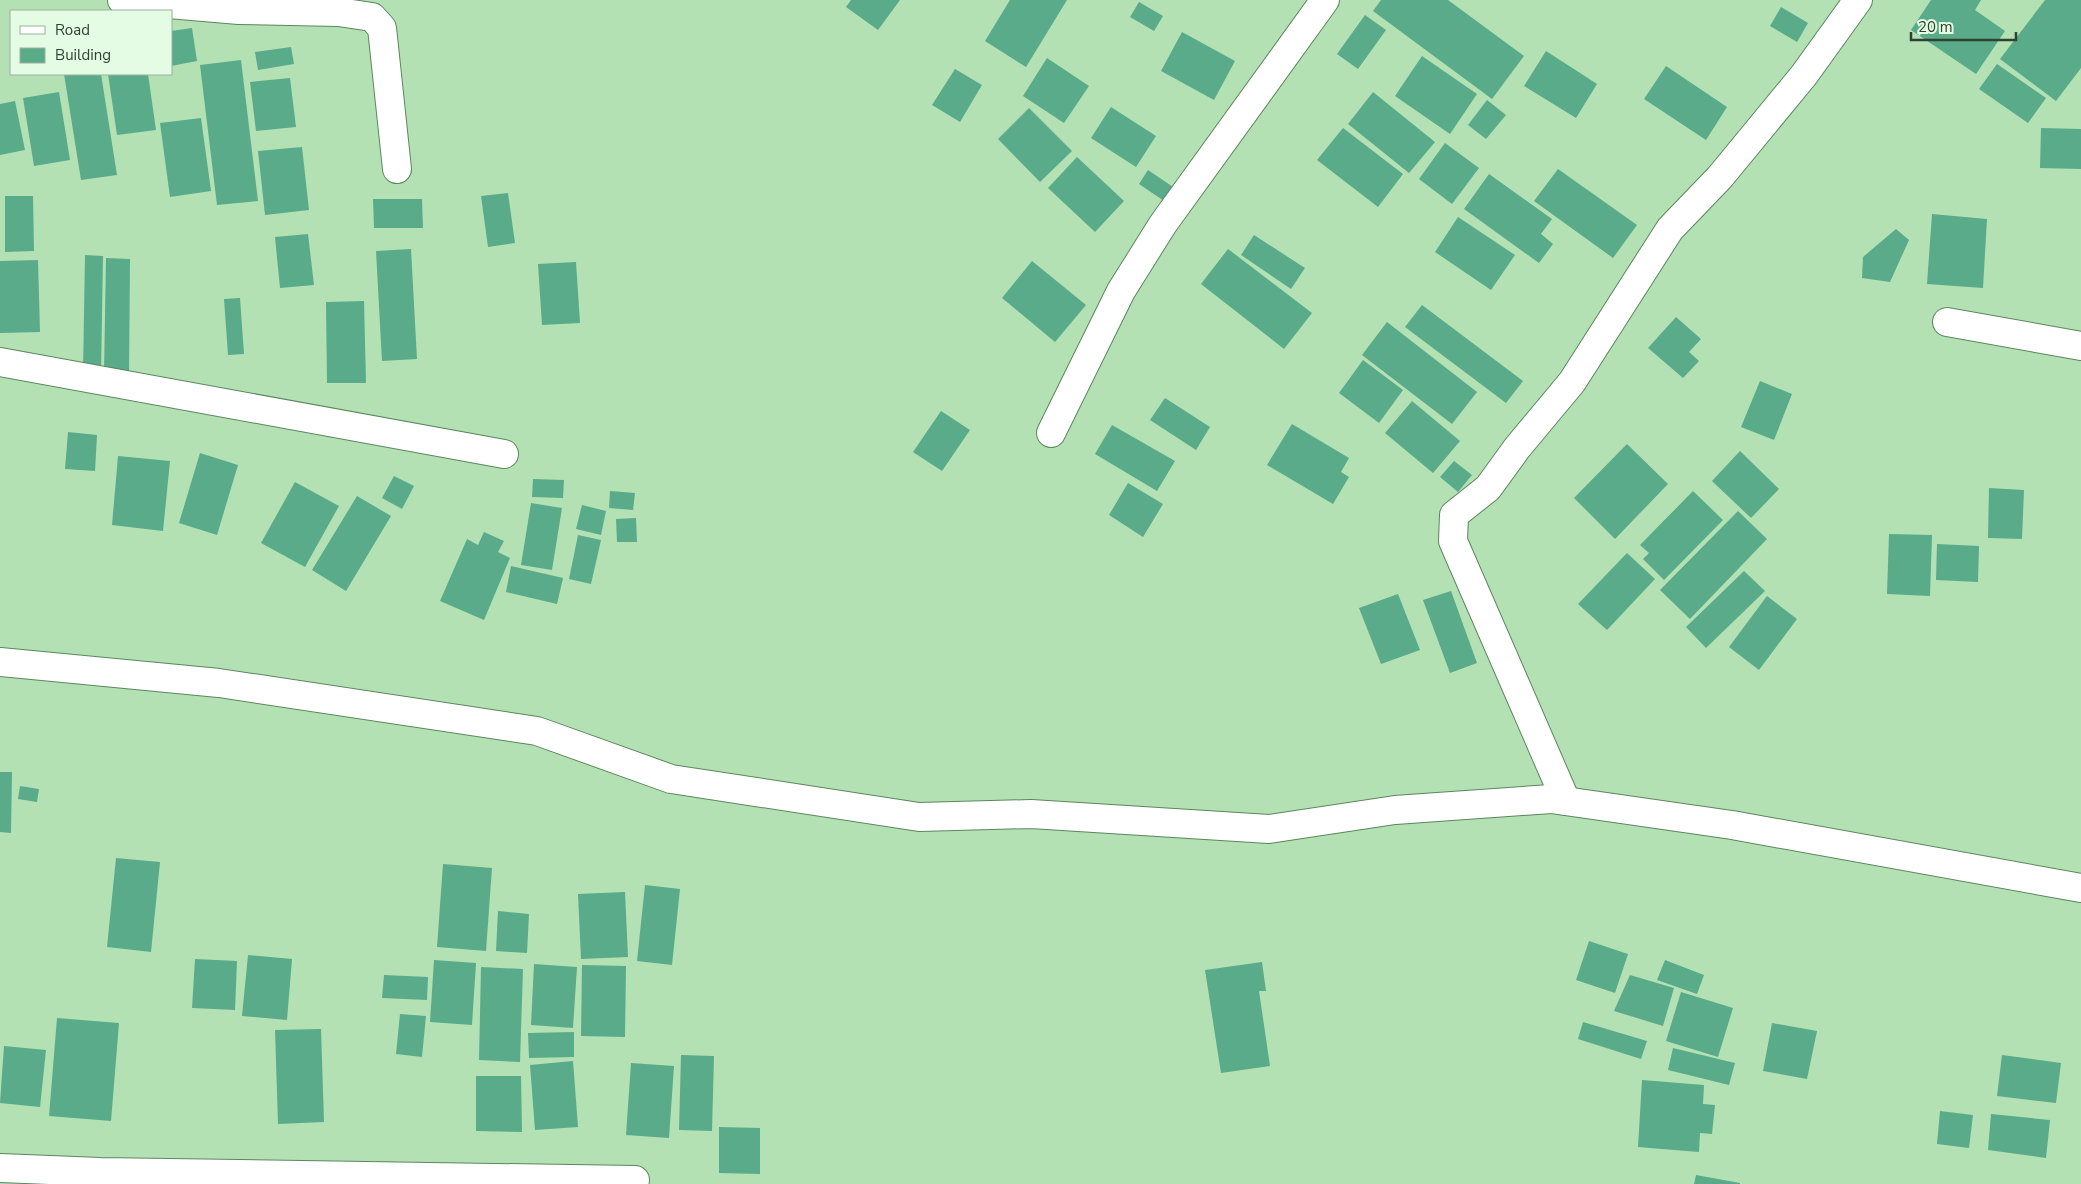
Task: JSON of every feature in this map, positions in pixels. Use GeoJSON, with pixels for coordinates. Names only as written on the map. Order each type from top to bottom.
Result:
{"type":"FeatureCollection","features":[{"type":"Feature","properties":{"kind":"street"},"geometry":{"type":"LineString","coordinates":[[122,0],[239,10],[338,12],[372,17],[382,28],[397,169]]}},
{"type":"Feature","properties":{"kind":"street"},"geometry":{"type":"LineString","coordinates":[[1051,434],[1121,291],[1162,224],[1325,0]]}},
{"type":"Feature","properties":{"kind":"street"},"geometry":{"type":"LineString","coordinates":[[1566,801],[1453,541],[1454,516],[1488,488],[1517,448],[1572,382],[1670,229],[1720,177],[1804,75],[1858,0]]}},
{"type":"Feature","properties":{"kind":"street"},"geometry":{"type":"LineString","coordinates":[[1947,322],[2081,346]]}},
{"type":"Feature","properties":{"kind":"street"},"geometry":{"type":"LineString","coordinates":[[0,362],[504,454]]}},
{"type":"Feature","properties":{"kind":"street"},"geometry":{"type":"LineString","coordinates":[[0,662],[219,683],[537,731],[671,779],[919,816],[1031,814],[1269,829],[1395,810],[1551,799],[1732,824],[2081,888]]}},
{"type":"Feature","properties":{"kind":"street"},"geometry":{"type":"LineString","coordinates":[[0,1168],[110,1172],[635,1180]]}},
{"type":"Feature","properties":{"kind":"building"},"geometry":{"type":"Polygon","coordinates":[[[851,0],[900,0],[878,30],[846,7],[851,0]]]}},
{"type":"Feature","properties":{"kind":"building"},"geometry":{"type":"Polygon","coordinates":[[[1010,0],[1067,0],[1026,67],[985,41],[1010,0]]]}},
{"type":"Feature","properties":{"kind":"building"},"geometry":{"type":"Polygon","coordinates":[[[1381,0],[1448,0],[1524,56],[1492,99],[1373,11],[1381,0]]]}},
{"type":"Feature","properties":{"kind":"building"},"geometry":{"type":"Polygon","coordinates":[[[1931,0],[1981,0],[1975,10],[2005,31],[1976,74],[1911,30],[1931,0]]]}},
{"type":"Feature","properties":{"kind":"building"},"geometry":{"type":"Polygon","coordinates":[[[2045,0],[2081,0],[2081,68],[2056,101],[2000,59],[2045,0]]]}},
{"type":"Feature","properties":{"kind":"building"},"geometry":{"type":"Polygon","coordinates":[[[1139,2],[1163,16],[1154,31],[1130,17],[1139,2]]]}},
{"type":"Feature","properties":{"kind":"building"},"geometry":{"type":"Polygon","coordinates":[[[1781,7],[1808,23],[1797,42],[1770,26],[1781,7]]]}},
{"type":"Feature","properties":{"kind":"building"},"geometry":{"type":"Polygon","coordinates":[[[1365,15],[1386,30],[1358,69],[1337,54],[1365,15]]]}},
{"type":"Feature","properties":{"kind":"building"},"geometry":{"type":"Polygon","coordinates":[[[192,28],[197,61],[172,66],[172,31],[192,28]]]}},
{"type":"Feature","properties":{"kind":"building"},"geometry":{"type":"Polygon","coordinates":[[[1182,32],[1235,61],[1214,100],[1161,71],[1182,32]]]}},
{"type":"Feature","properties":{"kind":"building"},"geometry":{"type":"Polygon","coordinates":[[[291,47],[294,64],[258,70],[255,52],[291,47]]]}},
{"type":"Feature","properties":{"kind":"building"},"geometry":{"type":"Polygon","coordinates":[[[1546,51],[1597,84],[1576,118],[1524,86],[1546,51]]]}},
{"type":"Feature","properties":{"kind":"building"},"geometry":{"type":"Polygon","coordinates":[[[1422,56],[1477,94],[1450,134],[1395,96],[1422,56]]]}},
{"type":"Feature","properties":{"kind":"building"},"geometry":{"type":"Polygon","coordinates":[[[1047,58],[1089,86],[1064,123],[1023,96],[1047,58]]]}},
{"type":"Feature","properties":{"kind":"building"},"geometry":{"type":"Polygon","coordinates":[[[241,60],[258,201],[217,205],[200,65],[241,60]]]}},
{"type":"Feature","properties":{"kind":"building"},"geometry":{"type":"Polygon","coordinates":[[[1997,64],[2046,98],[2028,123],[1979,89],[1997,64]]]}},
{"type":"Feature","properties":{"kind":"building"},"geometry":{"type":"Polygon","coordinates":[[[1666,66],[1727,107],[1706,140],[1644,99],[1666,66]]]}},
{"type":"Feature","properties":{"kind":"building"},"geometry":{"type":"Polygon","coordinates":[[[955,69],[982,85],[960,122],[932,105],[955,69]]]}},
{"type":"Feature","properties":{"kind":"building"},"geometry":{"type":"Polygon","coordinates":[[[64,75],[101,75],[117,175],[81,180],[64,75]]]}},
{"type":"Feature","properties":{"kind":"building"},"geometry":{"type":"Polygon","coordinates":[[[108,75],[148,75],[156,130],[117,135],[108,75]]]}},
{"type":"Feature","properties":{"kind":"building"},"geometry":{"type":"Polygon","coordinates":[[[290,78],[296,127],[256,131],[250,82],[290,78]]]}},
{"type":"Feature","properties":{"kind":"building"},"geometry":{"type":"Polygon","coordinates":[[[59,92],[70,160],[34,166],[23,98],[59,92]]]}},
{"type":"Feature","properties":{"kind":"building"},"geometry":{"type":"Polygon","coordinates":[[[1373,92],[1435,142],[1409,173],[1348,124],[1373,92]]]}},
{"type":"Feature","properties":{"kind":"building"},"geometry":{"type":"Polygon","coordinates":[[[1487,100],[1506,115],[1486,139],[1468,125],[1487,100]]]}},
{"type":"Feature","properties":{"kind":"building"},"geometry":{"type":"Polygon","coordinates":[[[15,101],[25,150],[0,155],[0,104],[15,101]]]}},
{"type":"Feature","properties":{"kind":"building"},"geometry":{"type":"Polygon","coordinates":[[[1111,107],[1156,136],[1136,167],[1091,138],[1111,107]]]}},
{"type":"Feature","properties":{"kind":"building"},"geometry":{"type":"Polygon","coordinates":[[[1029,108],[1072,151],[1040,182],[998,139],[1029,108]]]}},
{"type":"Feature","properties":{"kind":"building"},"geometry":{"type":"Polygon","coordinates":[[[201,118],[211,191],[170,197],[160,123],[201,118]]]}},
{"type":"Feature","properties":{"kind":"building"},"geometry":{"type":"Polygon","coordinates":[[[1343,128],[1403,174],[1378,207],[1317,160],[1343,128]]]}},
{"type":"Feature","properties":{"kind":"building"},"geometry":{"type":"Polygon","coordinates":[[[2041,128],[2081,129],[2081,169],[2040,168],[2041,128]]]}},
{"type":"Feature","properties":{"kind":"building"},"geometry":{"type":"Polygon","coordinates":[[[1445,143],[1479,168],[1452,204],[1419,179],[1445,143]]]}},
{"type":"Feature","properties":{"kind":"building"},"geometry":{"type":"Polygon","coordinates":[[[302,147],[309,210],[265,215],[258,151],[302,147]]]}},
{"type":"Feature","properties":{"kind":"building"},"geometry":{"type":"Polygon","coordinates":[[[1077,157],[1124,201],[1095,232],[1048,188],[1077,157]]]}},
{"type":"Feature","properties":{"kind":"building"},"geometry":{"type":"Polygon","coordinates":[[[1558,169],[1637,225],[1613,258],[1534,201],[1558,169]]]}},
{"type":"Feature","properties":{"kind":"building"},"geometry":{"type":"Polygon","coordinates":[[[1148,170],[1176,189],[1167,203],[1139,184],[1148,170]]]}},
{"type":"Feature","properties":{"kind":"building"},"geometry":{"type":"Polygon","coordinates":[[[1489,174],[1552,219],[1541,234],[1553,244],[1539,263],[1464,209],[1489,174]]]}},
{"type":"Feature","properties":{"kind":"building"},"geometry":{"type":"Polygon","coordinates":[[[508,193],[515,243],[488,247],[481,196],[508,193]]]}},
{"type":"Feature","properties":{"kind":"building"},"geometry":{"type":"Polygon","coordinates":[[[5,196],[33,196],[34,251],[5,252],[5,196]]]}},
{"type":"Feature","properties":{"kind":"building"},"geometry":{"type":"Polygon","coordinates":[[[373,199],[422,199],[423,228],[374,228],[373,199]]]}},
{"type":"Feature","properties":{"kind":"building"},"geometry":{"type":"Polygon","coordinates":[[[1932,214],[1987,219],[1983,288],[1927,284],[1932,214]]]}},
{"type":"Feature","properties":{"kind":"building"},"geometry":{"type":"Polygon","coordinates":[[[1458,217],[1515,255],[1491,290],[1435,252],[1458,217]]]}},
{"type":"Feature","properties":{"kind":"building"},"geometry":{"type":"Polygon","coordinates":[[[1896,229],[1909,240],[1890,282],[1862,278],[1863,257],[1896,229]]]}},
{"type":"Feature","properties":{"kind":"building"},"geometry":{"type":"Polygon","coordinates":[[[308,234],[314,285],[280,288],[275,237],[308,234]]]}},
{"type":"Feature","properties":{"kind":"building"},"geometry":{"type":"Polygon","coordinates":[[[1254,235],[1305,268],[1291,289],[1241,255],[1254,235]]]}},
{"type":"Feature","properties":{"kind":"building"},"geometry":{"type":"Polygon","coordinates":[[[411,249],[417,359],[382,361],[376,251],[411,249]]]}},
{"type":"Feature","properties":{"kind":"building"},"geometry":{"type":"Polygon","coordinates":[[[1228,249],[1312,313],[1284,349],[1201,284],[1228,249]]]}},
{"type":"Feature","properties":{"kind":"building"},"geometry":{"type":"Polygon","coordinates":[[[85,255],[103,256],[101,373],[83,373],[85,255]]]}},
{"type":"Feature","properties":{"kind":"building"},"geometry":{"type":"Polygon","coordinates":[[[106,258],[130,259],[129,374],[104,374],[106,258]]]}},
{"type":"Feature","properties":{"kind":"building"},"geometry":{"type":"Polygon","coordinates":[[[38,260],[40,332],[0,333],[0,261],[38,260]]]}},
{"type":"Feature","properties":{"kind":"building"},"geometry":{"type":"Polygon","coordinates":[[[1032,261],[1086,305],[1055,342],[1002,298],[1032,261]]]}},
{"type":"Feature","properties":{"kind":"building"},"geometry":{"type":"Polygon","coordinates":[[[576,262],[580,323],[542,325],[538,264],[576,262]]]}},
{"type":"Feature","properties":{"kind":"building"},"geometry":{"type":"Polygon","coordinates":[[[240,298],[244,354],[228,355],[224,299],[240,298]]]}},
{"type":"Feature","properties":{"kind":"building"},"geometry":{"type":"Polygon","coordinates":[[[364,301],[366,383],[327,383],[326,302],[364,301]]]}},
{"type":"Feature","properties":{"kind":"building"},"geometry":{"type":"Polygon","coordinates":[[[1422,305],[1523,381],[1506,403],[1405,327],[1422,305]]]}},
{"type":"Feature","properties":{"kind":"building"},"geometry":{"type":"Polygon","coordinates":[[[1676,317],[1701,339],[1689,352],[1699,361],[1683,378],[1648,348],[1676,317]]]}},
{"type":"Feature","properties":{"kind":"building"},"geometry":{"type":"Polygon","coordinates":[[[1387,322],[1477,392],[1452,424],[1362,355],[1387,322]]]}},
{"type":"Feature","properties":{"kind":"building"},"geometry":{"type":"Polygon","coordinates":[[[1363,360],[1403,390],[1379,423],[1339,393],[1363,360]]]}},
{"type":"Feature","properties":{"kind":"building"},"geometry":{"type":"Polygon","coordinates":[[[1760,381],[1792,394],[1774,440],[1741,427],[1760,381]]]}},
{"type":"Feature","properties":{"kind":"building"},"geometry":{"type":"Polygon","coordinates":[[[1165,398],[1210,427],[1196,450],[1150,420],[1165,398]]]}},
{"type":"Feature","properties":{"kind":"building"},"geometry":{"type":"Polygon","coordinates":[[[1412,401],[1460,441],[1433,473],[1385,433],[1412,401]]]}},
{"type":"Feature","properties":{"kind":"building"},"geometry":{"type":"Polygon","coordinates":[[[941,411],[970,430],[942,471],[913,452],[941,411]]]}},
{"type":"Feature","properties":{"kind":"building"},"geometry":{"type":"Polygon","coordinates":[[[1292,424],[1349,458],[1341,472],[1349,477],[1333,504],[1267,465],[1292,424]]]}},
{"type":"Feature","properties":{"kind":"building"},"geometry":{"type":"Polygon","coordinates":[[[1112,425],[1175,461],[1157,491],[1095,454],[1112,425]]]}},
{"type":"Feature","properties":{"kind":"building"},"geometry":{"type":"Polygon","coordinates":[[[68,432],[97,435],[95,471],[65,469],[68,432]]]}},
{"type":"Feature","properties":{"kind":"building"},"geometry":{"type":"Polygon","coordinates":[[[1627,444],[1668,484],[1615,539],[1574,498],[1627,444]]]}},
{"type":"Feature","properties":{"kind":"building"},"geometry":{"type":"Polygon","coordinates":[[[1740,451],[1779,489],[1751,518],[1712,481],[1740,451]]]}},
{"type":"Feature","properties":{"kind":"building"},"geometry":{"type":"Polygon","coordinates":[[[200,453],[238,465],[217,535],[179,523],[200,453]]]}},
{"type":"Feature","properties":{"kind":"building"},"geometry":{"type":"Polygon","coordinates":[[[118,456],[170,461],[163,531],[112,525],[118,456]]]}},
{"type":"Feature","properties":{"kind":"building"},"geometry":{"type":"Polygon","coordinates":[[[1454,461],[1472,475],[1458,492],[1440,477],[1454,461]]]}},
{"type":"Feature","properties":{"kind":"building"},"geometry":{"type":"Polygon","coordinates":[[[394,476],[414,486],[402,509],[382,498],[394,476]]]}},
{"type":"Feature","properties":{"kind":"building"},"geometry":{"type":"Polygon","coordinates":[[[533,479],[564,480],[563,498],[532,497],[533,479]]]}},
{"type":"Feature","properties":{"kind":"building"},"geometry":{"type":"Polygon","coordinates":[[[295,482],[339,506],[305,567],[261,543],[295,482]]]}},
{"type":"Feature","properties":{"kind":"building"},"geometry":{"type":"Polygon","coordinates":[[[1128,483],[1163,504],[1143,537],[1109,515],[1128,483]]]}},
{"type":"Feature","properties":{"kind":"building"},"geometry":{"type":"Polygon","coordinates":[[[1989,488],[2024,490],[2022,539],[1988,538],[1989,488]]]}},
{"type":"Feature","properties":{"kind":"building"},"geometry":{"type":"Polygon","coordinates":[[[610,491],[635,493],[633,510],[609,508],[610,491]]]}},
{"type":"Feature","properties":{"kind":"building"},"geometry":{"type":"Polygon","coordinates":[[[1693,491],[1723,520],[1664,580],[1643,559],[1649,553],[1640,545],[1693,491]]]}},
{"type":"Feature","properties":{"kind":"building"},"geometry":{"type":"Polygon","coordinates":[[[357,496],[391,516],[346,591],[312,570],[357,496]]]}},
{"type":"Feature","properties":{"kind":"building"},"geometry":{"type":"Polygon","coordinates":[[[531,503],[562,508],[552,570],[521,565],[531,503]]]}},
{"type":"Feature","properties":{"kind":"building"},"geometry":{"type":"Polygon","coordinates":[[[582,505],[606,511],[601,535],[576,529],[582,505]]]}},
{"type":"Feature","properties":{"kind":"building"},"geometry":{"type":"Polygon","coordinates":[[[1738,511],[1767,539],[1690,619],[1660,590],[1738,511]]]}},
{"type":"Feature","properties":{"kind":"building"},"geometry":{"type":"Polygon","coordinates":[[[636,518],[637,542],[617,542],[616,519],[636,518]]]}},
{"type":"Feature","properties":{"kind":"building"},"geometry":{"type":"Polygon","coordinates":[[[484,532],[504,541],[498,552],[510,558],[484,620],[440,601],[467,539],[478,545],[484,532]]]}},
{"type":"Feature","properties":{"kind":"building"},"geometry":{"type":"Polygon","coordinates":[[[1889,534],[1932,535],[1930,596],[1887,594],[1889,534]]]}},
{"type":"Feature","properties":{"kind":"building"},"geometry":{"type":"Polygon","coordinates":[[[578,535],[601,540],[591,584],[569,579],[578,535]]]}},
{"type":"Feature","properties":{"kind":"building"},"geometry":{"type":"Polygon","coordinates":[[[1937,544],[1979,546],[1978,582],[1936,580],[1937,544]]]}},
{"type":"Feature","properties":{"kind":"building"},"geometry":{"type":"Polygon","coordinates":[[[1627,553],[1655,579],[1607,630],[1578,604],[1627,553]]]}},
{"type":"Feature","properties":{"kind":"building"},"geometry":{"type":"Polygon","coordinates":[[[511,566],[563,578],[557,604],[506,592],[511,566]]]}},
{"type":"Feature","properties":{"kind":"building"},"geometry":{"type":"Polygon","coordinates":[[[1744,571],[1765,591],[1706,648],[1686,627],[1744,571]]]}},
{"type":"Feature","properties":{"kind":"building"},"geometry":{"type":"Polygon","coordinates":[[[1451,591],[1477,663],[1450,673],[1423,600],[1451,591]]]}},
{"type":"Feature","properties":{"kind":"building"},"geometry":{"type":"Polygon","coordinates":[[[1398,594],[1420,650],[1381,664],[1359,608],[1398,594]]]}},
{"type":"Feature","properties":{"kind":"building"},"geometry":{"type":"Polygon","coordinates":[[[1767,596],[1797,619],[1759,670],[1729,647],[1767,596]]]}},
{"type":"Feature","properties":{"kind":"building"},"geometry":{"type":"Polygon","coordinates":[[[0,772],[12,772],[11,833],[0,832],[0,772]]]}},
{"type":"Feature","properties":{"kind":"building"},"geometry":{"type":"Polygon","coordinates":[[[20,786],[39,789],[37,802],[18,799],[20,786]]]}},
{"type":"Feature","properties":{"kind":"building"},"geometry":{"type":"Polygon","coordinates":[[[116,858],[160,862],[151,952],[107,947],[116,858]]]}},
{"type":"Feature","properties":{"kind":"building"},"geometry":{"type":"Polygon","coordinates":[[[443,864],[492,868],[486,951],[437,947],[443,864]]]}},
{"type":"Feature","properties":{"kind":"building"},"geometry":{"type":"Polygon","coordinates":[[[645,885],[680,889],[672,965],[637,961],[645,885]]]}},
{"type":"Feature","properties":{"kind":"building"},"geometry":{"type":"Polygon","coordinates":[[[625,892],[628,957],[581,959],[578,894],[625,892]]]}},
{"type":"Feature","properties":{"kind":"building"},"geometry":{"type":"Polygon","coordinates":[[[498,911],[529,914],[527,953],[496,951],[498,911]]]}},
{"type":"Feature","properties":{"kind":"building"},"geometry":{"type":"Polygon","coordinates":[[[1589,941],[1628,954],[1615,993],[1576,980],[1589,941]]]}},
{"type":"Feature","properties":{"kind":"building"},"geometry":{"type":"Polygon","coordinates":[[[248,955],[292,959],[287,1020],[242,1016],[248,955]]]}},
{"type":"Feature","properties":{"kind":"building"},"geometry":{"type":"Polygon","coordinates":[[[195,959],[237,961],[235,1010],[192,1008],[195,959]]]}},
{"type":"Feature","properties":{"kind":"building"},"geometry":{"type":"Polygon","coordinates":[[[434,960],[476,963],[472,1025],[430,1022],[434,960]]]}},
{"type":"Feature","properties":{"kind":"building"},"geometry":{"type":"Polygon","coordinates":[[[1665,960],[1704,975],[1697,994],[1657,980],[1665,960]]]}},
{"type":"Feature","properties":{"kind":"building"},"geometry":{"type":"Polygon","coordinates":[[[1262,962],[1266,991],[1259,991],[1270,1066],[1221,1073],[1205,970],[1262,962]]]}},
{"type":"Feature","properties":{"kind":"building"},"geometry":{"type":"Polygon","coordinates":[[[534,964],[577,967],[573,1028],[531,1025],[534,964]]]}},
{"type":"Feature","properties":{"kind":"building"},"geometry":{"type":"Polygon","coordinates":[[[582,965],[626,966],[625,1037],[581,1036],[582,965]]]}},
{"type":"Feature","properties":{"kind":"building"},"geometry":{"type":"Polygon","coordinates":[[[481,967],[523,969],[520,1062],[479,1060],[481,967]]]}},
{"type":"Feature","properties":{"kind":"building"},"geometry":{"type":"Polygon","coordinates":[[[384,975],[428,977],[427,1000],[382,998],[384,975]]]}},
{"type":"Feature","properties":{"kind":"building"},"geometry":{"type":"Polygon","coordinates":[[[1630,975],[1674,988],[1663,1026],[1614,1011],[1630,975]]]}},
{"type":"Feature","properties":{"kind":"building"},"geometry":{"type":"Polygon","coordinates":[[[1681,992],[1733,1008],[1718,1057],[1666,1041],[1681,992]]]}},
{"type":"Feature","properties":{"kind":"building"},"geometry":{"type":"Polygon","coordinates":[[[400,1014],[426,1016],[422,1057],[396,1054],[400,1014]]]}},
{"type":"Feature","properties":{"kind":"building"},"geometry":{"type":"Polygon","coordinates":[[[57,1018],[119,1023],[111,1121],[49,1116],[57,1018]]]}},
{"type":"Feature","properties":{"kind":"building"},"geometry":{"type":"Polygon","coordinates":[[[1583,1022],[1647,1041],[1641,1059],[1578,1039],[1583,1022]]]}},
{"type":"Feature","properties":{"kind":"building"},"geometry":{"type":"Polygon","coordinates":[[[1772,1023],[1817,1031],[1807,1079],[1763,1071],[1772,1023]]]}},
{"type":"Feature","properties":{"kind":"building"},"geometry":{"type":"Polygon","coordinates":[[[321,1029],[324,1122],[278,1124],[275,1030],[321,1029]]]}},
{"type":"Feature","properties":{"kind":"building"},"geometry":{"type":"Polygon","coordinates":[[[574,1032],[574,1057],[529,1058],[528,1033],[574,1032]]]}},
{"type":"Feature","properties":{"kind":"building"},"geometry":{"type":"Polygon","coordinates":[[[4,1046],[46,1050],[40,1107],[0,1103],[4,1046]]]}},
{"type":"Feature","properties":{"kind":"building"},"geometry":{"type":"Polygon","coordinates":[[[1673,1048],[1735,1063],[1729,1085],[1668,1070],[1673,1048]]]}},
{"type":"Feature","properties":{"kind":"building"},"geometry":{"type":"Polygon","coordinates":[[[681,1055],[714,1056],[712,1131],[679,1130],[681,1055]]]}},
{"type":"Feature","properties":{"kind":"building"},"geometry":{"type":"Polygon","coordinates":[[[2002,1055],[2061,1063],[2056,1103],[1997,1096],[2002,1055]]]}},
{"type":"Feature","properties":{"kind":"building"},"geometry":{"type":"Polygon","coordinates":[[[573,1061],[578,1127],[535,1130],[530,1065],[573,1061]]]}},
{"type":"Feature","properties":{"kind":"building"},"geometry":{"type":"Polygon","coordinates":[[[631,1063],[674,1066],[669,1138],[626,1135],[631,1063]]]}},
{"type":"Feature","properties":{"kind":"building"},"geometry":{"type":"Polygon","coordinates":[[[476,1076],[521,1076],[522,1132],[476,1131],[476,1076]]]}},
{"type":"Feature","properties":{"kind":"building"},"geometry":{"type":"Polygon","coordinates":[[[1642,1080],[1704,1085],[1703,1104],[1715,1105],[1712,1134],[1700,1133],[1699,1152],[1638,1147],[1642,1080]]]}},
{"type":"Feature","properties":{"kind":"building"},"geometry":{"type":"Polygon","coordinates":[[[1940,1111],[1973,1115],[1969,1148],[1937,1144],[1940,1111]]]}},
{"type":"Feature","properties":{"kind":"building"},"geometry":{"type":"Polygon","coordinates":[[[1991,1114],[2050,1120],[2046,1158],[1988,1150],[1991,1114]]]}},
{"type":"Feature","properties":{"kind":"building"},"geometry":{"type":"Polygon","coordinates":[[[719,1127],[760,1128],[760,1174],[719,1173],[719,1127]]]}},
{"type":"Feature","properties":{"kind":"building"},"geometry":{"type":"Polygon","coordinates":[[[1696,1175],[1740,1183],[1740,1184],[1694,1184],[1696,1175]]]}}]}
